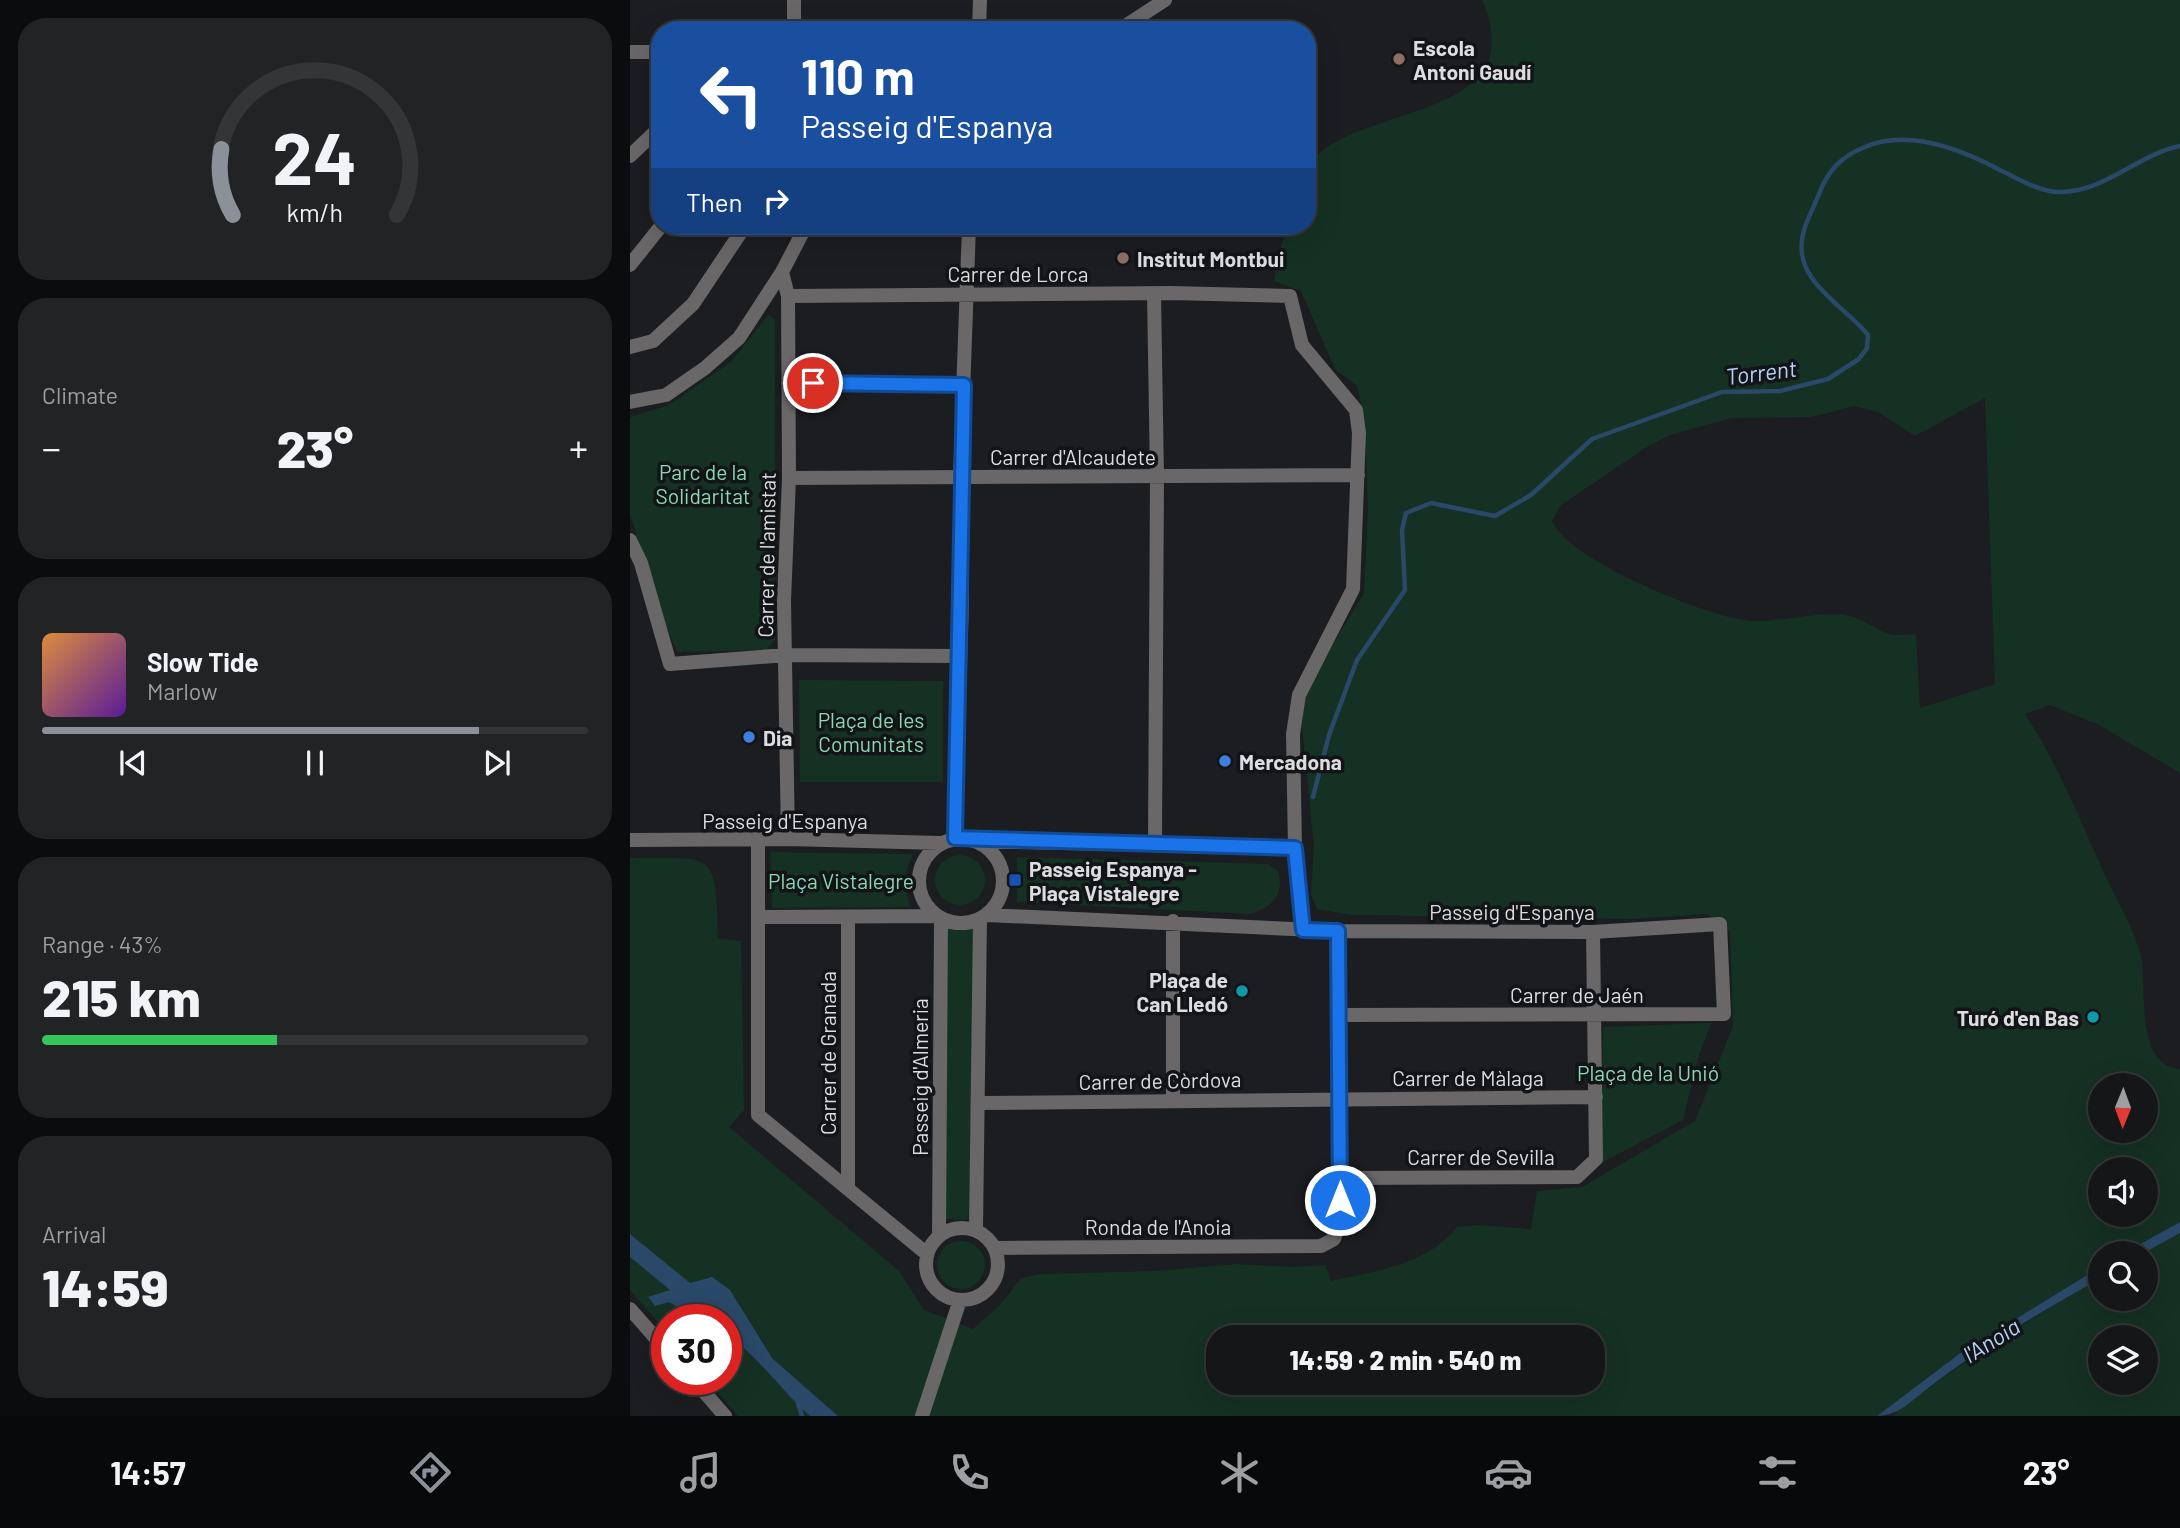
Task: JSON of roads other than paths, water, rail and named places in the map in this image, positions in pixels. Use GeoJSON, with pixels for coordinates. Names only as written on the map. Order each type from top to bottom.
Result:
{"type":"FeatureCollection","features":[{"type":"Feature","properties":{"kind":"street"},"geometry":{"type":"LineString","coordinates":[[794,0],[794,21]]}},
{"type":"Feature","properties":{"kind":"street"},"geometry":{"type":"LineString","coordinates":[[979,0],[979,21]]}},
{"type":"Feature","properties":{"kind":"street"},"geometry":{"type":"LineString","coordinates":[[1133,21],[1165,0]]}},
{"type":"Feature","properties":{"kind":"street"},"geometry":{"type":"LineString","coordinates":[[630,52],[651,52]]}},
{"type":"Feature","properties":{"kind":"street"},"geometry":{"type":"LineString","coordinates":[[630,156],[651,136]]}},
{"type":"Feature","properties":{"kind":"street"},"geometry":{"type":"LineString","coordinates":[[630,265],[654,235]]}},
{"type":"Feature","properties":{"kind":"street"},"geometry":{"type":"LineString","coordinates":[[630,347],[653,341],[693,304],[739,235]]}},
{"type":"Feature","properties":{"kind":"street"},"geometry":{"type":"LineString","coordinates":[[630,402],[666,395],[705,368],[739,338],[782,272],[801,235]]}},
{"type":"Feature","properties":{"kind":"street"},"geometry":{"type":"LineString","coordinates":[[969,235],[960,477],[955,838],[975,841],[1295,848]]}},
{"type":"Feature","properties":{"kind":"street","name":"Carrer de l'amistat"},"geometry":{"type":"LineString","coordinates":[[782,272],[788,296],[789,478],[784,601],[788,839]]}},
{"type":"Feature","properties":{"kind":"street"},"geometry":{"type":"LineString","coordinates":[[1154,294],[1157,477],[1155,843]]}},
{"type":"Feature","properties":{"kind":"street","name":"Carrer de Lorca"},"geometry":{"type":"LineString","coordinates":[[788,296],[1290,296],[1301,345],[1356,410],[1359,433],[1358,475]]}},
{"type":"Feature","properties":{"kind":"street"},"geometry":{"type":"LineString","coordinates":[[788,383],[964,385]]}},
{"type":"Feature","properties":{"kind":"street"},"geometry":{"type":"LineString","coordinates":[[1303,930],[1295,848],[1293,734],[1299,695],[1353,589],[1358,475]]}},
{"type":"Feature","properties":{"kind":"street","name":"Carrer d'Alcaudete"},"geometry":{"type":"LineString","coordinates":[[789,478],[1358,475]]}},
{"type":"Feature","properties":{"kind":"street"},"geometry":{"type":"LineString","coordinates":[[630,540],[640,563],[670,664],[786,655],[959,656]]}},
{"type":"Feature","properties":{"kind":"street","name":"Passeig d'Espanya"},"geometry":{"type":"LineString","coordinates":[[630,841],[788,839],[940,844],[955,838]]}},
{"type":"Feature","properties":{"kind":"street"},"geometry":{"type":"LineString","coordinates":[[758,840],[758,1115],[928,1254]]}},
{"type":"Feature","properties":{"kind":"street"},"geometry":{"type":"LineString","coordinates":[[975,841],[996,856],[1004,881],[996,905],[984,917],[976,1230]]}},
{"type":"Feature","properties":{"kind":"street"},"geometry":{"type":"LineString","coordinates":[[939,917],[920,893],[918,878],[929,852],[940,844]]}},
{"type":"Feature","properties":{"kind":"street","name":"Passeig d'Espanya"},"geometry":{"type":"LineString","coordinates":[[758,917],[939,917],[954,923],[984,917],[1173,921],[1338,931],[1593,932],[1720,923]]}},
{"type":"Feature","properties":{"kind":"street","name":"Carrer de Granada"},"geometry":{"type":"LineString","coordinates":[[848,1189],[849,917]]}},
{"type":"Feature","properties":{"kind":"street","name":"Passeig d'Almeria"},"geometry":{"type":"LineString","coordinates":[[939,917],[939,1236]]}},
{"type":"Feature","properties":{"kind":"street"},"geometry":{"type":"LineString","coordinates":[[1173,921],[1173,1100]]}},
{"type":"Feature","properties":{"kind":"street","name":"Carrer de Jaén"},"geometry":{"type":"LineString","coordinates":[[1339,1015],[1724,1014],[1720,923]]}},
{"type":"Feature","properties":{"kind":"street"},"geometry":{"type":"LineString","coordinates":[[1338,931],[1340,1178]]}},
{"type":"Feature","properties":{"kind":"street","name":"Carrer de Sevilla"},"geometry":{"type":"LineString","coordinates":[[1340,1178],[1577,1177],[1596,1159],[1593,932]]}},
{"type":"Feature","properties":{"kind":"street","name":"Carrer de Màlaga"},"geometry":{"type":"LineString","coordinates":[[1339,1098],[1596,1097]]}},
{"type":"Feature","properties":{"kind":"street","name":"Carrer de Còrdova"},"geometry":{"type":"LineString","coordinates":[[980,1102],[1339,1098]]}},
{"type":"Feature","properties":{"kind":"street","name":"Ronda de l'Anoia"},"geometry":{"type":"LineString","coordinates":[[995,1248],[1321,1246],[1334,1239],[1340,1222],[1340,1178]]}},
{"type":"Feature","properties":{"kind":"street"},"geometry":{"type":"LineString","coordinates":[[957,1228],[976,1230],[995,1248],[998,1272],[993,1284],[979,1296],[960,1300],[950,1298],[932,1285],[926,1265],[928,1254],[939,1236],[957,1228]]}},
{"type":"Feature","properties":{"kind":"street"},"geometry":{"type":"LineString","coordinates":[[922,1416],[960,1300]]}},
{"type":"Feature","properties":{"kind":"street"},"geometry":{"type":"LineString","coordinates":[[630,1309],[651,1333]]}},
{"type":"Feature","properties":{"kind":"street"},"geometry":{"type":"LineString","coordinates":[[707,1395],[726,1416]]}},
{"type":"Feature","properties":{"kind":"water"},"geometry":{"type":"Polygon","coordinates":[[[2180,1222],[2180,1233],[2158,1245],[2158,1241],[2146,1241],[2180,1222]]]}},
{"type":"Feature","properties":{"kind":"water"},"geometry":{"type":"Polygon","coordinates":[[[630,1234],[690,1283],[712,1277],[730,1290],[739,1304],[653,1304],[648,1297],[670,1290],[630,1257],[630,1234]]]}},
{"type":"Feature","properties":{"kind":"water","name":"l'Anoia"},"geometry":{"type":"Polygon","coordinates":[[[2088,1274],[2088,1286],[1990,1344],[1904,1407],[1891,1414],[1877,1416],[1959,1354],[2088,1274]]]}},
{"type":"Feature","properties":{"kind":"water"},"geometry":{"type":"Polygon","coordinates":[[[742,1309],[772,1358],[838,1416],[810,1416],[742,1347],[742,1309]]]}},
{"type":"Feature","properties":{"kind":"waterway","name":"Torrent"},"geometry":{"type":"LineString","coordinates":[[1313,797],[1329,735],[1357,660],[1405,590],[1402,530],[1406,513],[1431,503],[1495,516],[1531,495],[1592,439],[1722,392],[1780,391],[1828,379],[1859,359],[1867,348],[1868,335],[1812,278],[1802,251],[1804,229],[1823,185],[1831,171],[1843,159],[1881,142],[1916,141],[1967,155],[2037,188],[2062,192],[2093,186],[2150,156],[2180,146]]}},
{"type":"Feature","properties":{"kind":"waterway"},"geometry":{"type":"LineString","coordinates":[[798,1403],[802,1416]]}},
{"type":"Feature","properties":{"kind":"place","name":"Escola Antoni Gaudí"},"geometry":{"type":"Point","coordinates":[1399,59]}},
{"type":"Feature","properties":{"kind":"place","name":"Institut Montbui"},"geometry":{"type":"Point","coordinates":[1123,258]}},
{"type":"Feature","properties":{"kind":"place","name":"Dia"},"geometry":{"type":"Point","coordinates":[749,737]}},
{"type":"Feature","properties":{"kind":"place","name":"Mercadona"},"geometry":{"type":"Point","coordinates":[1225,761]}},
{"type":"Feature","properties":{"kind":"place","name":"Passeig Espanya - Plaça Vistalegre"},"geometry":{"type":"Point","coordinates":[1015,880]}},
{"type":"Feature","properties":{"kind":"place","name":"Plaça de Can Lledó"},"geometry":{"type":"Point","coordinates":[1242,991]}},
{"type":"Feature","properties":{"kind":"place","name":"Turó d'en Bas"},"geometry":{"type":"Point","coordinates":[2093,1017]}},
{"type":"Feature","properties":{"kind":"park label","name":"Parc de la Solidaritat"},"geometry":{"type":"Point","coordinates":[703,483]}},
{"type":"Feature","properties":{"kind":"park label","name":"Plaça de les Comunitats"},"geometry":{"type":"Point","coordinates":[871,731]}},
{"type":"Feature","properties":{"kind":"park label","name":"Plaça Vistalegre"},"geometry":{"type":"Point","coordinates":[841,880]}},
{"type":"Feature","properties":{"kind":"park label","name":"Plaça de la Unió"},"geometry":{"type":"Point","coordinates":[1648,1072]}}]}
